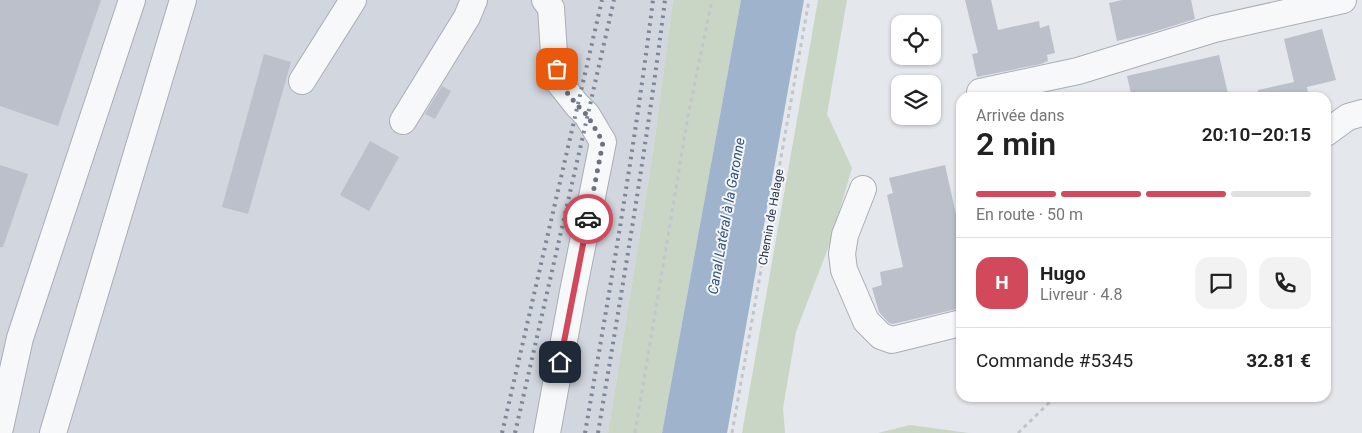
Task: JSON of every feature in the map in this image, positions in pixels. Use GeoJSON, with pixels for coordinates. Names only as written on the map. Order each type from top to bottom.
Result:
{"type":"FeatureCollection","features":[{"type":"Feature","properties":{"kind":"street"},"geometry":{"type":"LineString","coordinates":[[0,428],[20,338],[132,0]]}},
{"type":"Feature","properties":{"kind":"street"},"geometry":{"type":"LineString","coordinates":[[54,433],[183,0]]}},
{"type":"Feature","properties":{"kind":"street"},"geometry":{"type":"LineString","coordinates":[[302,81],[353,0]]}},
{"type":"Feature","properties":{"kind":"street"},"geometry":{"type":"LineString","coordinates":[[403,121],[467,17],[474,0]]}},
{"type":"Feature","properties":{"kind":"street"},"geometry":{"type":"LineString","coordinates":[[545,0],[551,8],[554,53],[561,85],[587,115],[603,142],[547,433]]}},
{"type":"Feature","properties":{"kind":"street"},"geometry":{"type":"LineString","coordinates":[[980,92],[1078,71],[1214,29],[1343,0]]}},
{"type":"Feature","properties":{"kind":"street"},"geometry":{"type":"LineString","coordinates":[[1331,130],[1348,117],[1362,113]]}},
{"type":"Feature","properties":{"kind":"street"},"geometry":{"type":"LineString","coordinates":[[863,188],[845,235],[842,254],[844,270],[866,321],[881,336],[892,340],[956,325]]}},
{"type":"Feature","properties":{"kind":"path"},"geometry":{"type":"LineString","coordinates":[[635,433],[688,116],[712,0]]}},
{"type":"Feature","properties":{"kind":"path","name":"Chemin de Halage"},"geometry":{"type":"LineString","coordinates":[[732,433],[809,0]]}},
{"type":"Feature","properties":{"kind":"path"},"geometry":{"type":"LineString","coordinates":[[1018,433],[1050,402]]}},
{"type":"Feature","properties":{"kind":"shaded area"},"geometry":{"type":"Polygon","coordinates":[[[0,0],[673,0],[653,152],[608,433],[0,433],[0,0]]]}},
{"type":"Feature","properties":{"kind":"green space"},"geometry":{"type":"Polygon","coordinates":[[[673,0],[741,0],[662,433],[608,433],[653,152],[673,0]]]}},
{"type":"Feature","properties":{"kind":"green space"},"geometry":{"type":"Polygon","coordinates":[[[818,0],[847,0],[827,114],[852,168],[830,243],[796,332],[783,408],[785,433],[742,433],[818,0]]]}},
{"type":"Feature","properties":{"kind":"green space"},"geometry":{"type":"Polygon","coordinates":[[[910,425],[969,433],[878,433],[910,425]]]}},
{"type":"Feature","properties":{"kind":"water","name":"Canal Latéral à la Garonne"},"geometry":{"type":"Polygon","coordinates":[[[741,0],[804,0],[727,433],[662,433],[741,0]]]}},
{"type":"Feature","properties":{"kind":"building"},"geometry":{"type":"Polygon","coordinates":[[[0,0],[101,0],[58,126],[0,106],[0,0]]]}},
{"type":"Feature","properties":{"kind":"building"},"geometry":{"type":"Polygon","coordinates":[[[965,0],[991,0],[998,30],[1039,21],[1040,28],[1049,25],[1055,53],[1047,55],[1048,61],[1041,64],[977,77],[972,54],[978,53],[965,0]]]}},
{"type":"Feature","properties":{"kind":"building"},"geometry":{"type":"Polygon","coordinates":[[[1122,0],[1191,0],[1195,19],[1117,41],[1109,3],[1122,0]]]}},
{"type":"Feature","properties":{"kind":"building"},"geometry":{"type":"Polygon","coordinates":[[[1322,29],[1336,80],[1307,87],[1308,92],[1258,92],[1258,90],[1294,82],[1284,39],[1322,29]]]}},
{"type":"Feature","properties":{"kind":"building"},"geometry":{"type":"Polygon","coordinates":[[[264,54],[291,62],[248,214],[222,207],[264,54]]]}},
{"type":"Feature","properties":{"kind":"building"},"geometry":{"type":"Polygon","coordinates":[[[1219,55],[1228,92],[1131,92],[1127,76],[1219,55]]]}},
{"type":"Feature","properties":{"kind":"building"},"geometry":{"type":"Polygon","coordinates":[[[442,86],[451,91],[435,119],[425,114],[442,86]]]}},
{"type":"Feature","properties":{"kind":"building"},"geometry":{"type":"Polygon","coordinates":[[[370,141],[399,157],[369,211],[340,195],[370,141]]]}},
{"type":"Feature","properties":{"kind":"building"},"geometry":{"type":"Polygon","coordinates":[[[0,165],[28,174],[3,247],[0,247],[0,165]]]}},
{"type":"Feature","properties":{"kind":"building"},"geometry":{"type":"Polygon","coordinates":[[[945,165],[956,214],[956,309],[893,324],[889,323],[879,312],[872,288],[882,285],[880,272],[903,267],[887,195],[893,193],[889,178],[945,165]]]}},
{"type":"Feature","properties":{"kind":"railway"},"geometry":{"type":"LineString","coordinates":[[502,433],[602,0]]}},
{"type":"Feature","properties":{"kind":"railway"},"geometry":{"type":"LineString","coordinates":[[515,433],[614,0]]}},
{"type":"Feature","properties":{"kind":"railway"},"geometry":{"type":"LineString","coordinates":[[585,433],[630,163],[653,0]]}},
{"type":"Feature","properties":{"kind":"railway"},"geometry":{"type":"LineString","coordinates":[[598,433],[642,163],[665,0]]}},
{"type":"Feature","properties":{"kind":"way so far"},"geometry":{"type":"LineString","coordinates":[[557,69],[561,85],[587,115],[603,142],[588,219]]}},
{"type":"Feature","properties":{"kind":"route"},"geometry":{"type":"LineString","coordinates":[[560,362],[588,219]]}}]}
